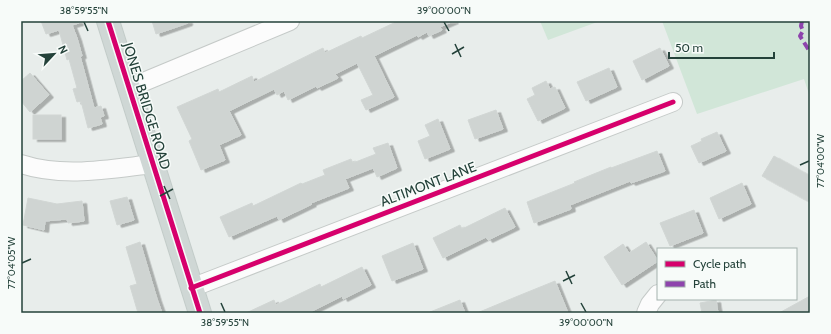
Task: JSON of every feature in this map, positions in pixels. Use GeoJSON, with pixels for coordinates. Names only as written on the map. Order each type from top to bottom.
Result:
{"type":"FeatureCollection","features":[{"type":"Feature","properties":{"kind":"main road","name":"JONES BRIDGE ROAD"},"geometry":{"type":"LineString","coordinates":[[108,21],[200,313]]}},
{"type":"Feature","properties":{"kind":"street"},"geometry":{"type":"LineString","coordinates":[[129,88],[290,21]]}},
{"type":"Feature","properties":{"kind":"street","name":"ALTIMONT LANE"},"geometry":{"type":"LineString","coordinates":[[191,288],[673,102]]}},
{"type":"Feature","properties":{"kind":"street"},"geometry":{"type":"LineString","coordinates":[[21,164],[38,169],[76,172],[153,164]]}},
{"type":"Feature","properties":{"kind":"street"},"geometry":{"type":"LineString","coordinates":[[646,313],[650,304],[657,295]]}},
{"type":"Feature","properties":{"kind":"green space"},"geometry":{"type":"Polygon","coordinates":[[[540,21],[600,21],[548,40],[540,21]]]}},
{"type":"Feature","properties":{"kind":"green space"},"geometry":{"type":"Polygon","coordinates":[[[662,21],[810,21],[810,97],[804,79],[697,114],[662,21]]]}},
{"type":"Feature","properties":{"kind":"building"},"geometry":{"type":"Polygon","coordinates":[[[41,21],[78,21],[79,23],[72,25],[82,56],[80,56],[94,108],[101,106],[104,116],[100,117],[102,124],[88,128],[81,101],[77,102],[73,89],[77,88],[69,59],[67,60],[59,30],[46,34],[41,21]]]}},
{"type":"Feature","properties":{"kind":"building"},"geometry":{"type":"Polygon","coordinates":[[[152,21],[188,21],[188,23],[156,34],[152,21]]]}},
{"type":"Feature","properties":{"kind":"building"},"geometry":{"type":"Polygon","coordinates":[[[398,21],[454,21],[440,27],[442,30],[429,36],[427,32],[418,37],[417,35],[374,56],[394,97],[366,110],[361,100],[373,95],[357,63],[335,74],[338,78],[317,88],[316,86],[288,100],[284,91],[277,95],[274,89],[229,111],[241,135],[219,145],[225,160],[201,170],[189,141],[192,139],[177,107],[218,89],[219,92],[252,76],[254,82],[323,48],[325,53],[398,21]]]}},
{"type":"Feature","properties":{"kind":"building"},"geometry":{"type":"Polygon","coordinates":[[[660,48],[669,66],[642,80],[633,61],[660,48]]]}},
{"type":"Feature","properties":{"kind":"building"},"geometry":{"type":"Polygon","coordinates":[[[609,68],[617,87],[586,101],[577,82],[609,68]]]}},
{"type":"Feature","properties":{"kind":"building"},"geometry":{"type":"Polygon","coordinates":[[[30,73],[49,95],[30,112],[21,101],[21,81],[30,73]]]}},
{"type":"Feature","properties":{"kind":"building"},"geometry":{"type":"Polygon","coordinates":[[[546,81],[550,89],[555,87],[565,108],[538,121],[527,99],[535,95],[532,88],[546,81]]]}},
{"type":"Feature","properties":{"kind":"building"},"geometry":{"type":"Polygon","coordinates":[[[496,110],[503,129],[475,139],[468,120],[496,110]]]}},
{"type":"Feature","properties":{"kind":"building"},"geometry":{"type":"Polygon","coordinates":[[[33,115],[61,115],[61,139],[33,139],[33,115]]]}},
{"type":"Feature","properties":{"kind":"building"},"geometry":{"type":"Polygon","coordinates":[[[438,119],[450,149],[425,159],[418,141],[430,136],[425,125],[438,119]]]}},
{"type":"Feature","properties":{"kind":"building"},"geometry":{"type":"Polygon","coordinates":[[[717,132],[726,151],[699,163],[691,146],[702,141],[701,139],[717,132]]]}},
{"type":"Feature","properties":{"kind":"building"},"geometry":{"type":"Polygon","coordinates":[[[388,143],[397,168],[377,177],[373,168],[345,179],[349,188],[311,203],[312,204],[279,220],[277,216],[229,237],[220,217],[252,203],[253,206],[301,183],[302,184],[325,175],[323,170],[351,159],[353,163],[376,154],[373,148],[388,143]]]}},
{"type":"Feature","properties":{"kind":"building"},"geometry":{"type":"Polygon","coordinates":[[[657,151],[665,171],[631,183],[630,181],[570,205],[571,209],[534,223],[527,202],[611,167],[657,151]]]}},
{"type":"Feature","properties":{"kind":"building"},"geometry":{"type":"Polygon","coordinates":[[[774,156],[810,176],[810,202],[762,176],[774,156]]]}},
{"type":"Feature","properties":{"kind":"building"},"geometry":{"type":"Polygon","coordinates":[[[742,183],[751,204],[719,219],[710,198],[742,183]]]}},
{"type":"Feature","properties":{"kind":"building"},"geometry":{"type":"Polygon","coordinates":[[[127,197],[134,220],[117,225],[110,201],[127,197]]]}},
{"type":"Feature","properties":{"kind":"building"},"geometry":{"type":"Polygon","coordinates":[[[28,198],[57,204],[82,201],[84,221],[68,223],[67,219],[45,221],[44,230],[23,225],[28,198]]]}},
{"type":"Feature","properties":{"kind":"building"},"geometry":{"type":"Polygon","coordinates":[[[505,208],[515,227],[488,240],[486,237],[443,258],[433,238],[460,225],[462,229],[505,208]]]}},
{"type":"Feature","properties":{"kind":"building"},"geometry":{"type":"Polygon","coordinates":[[[694,210],[703,233],[670,246],[660,223],[694,210]]]}},
{"type":"Feature","properties":{"kind":"building"},"geometry":{"type":"Polygon","coordinates":[[[140,242],[162,313],[138,313],[130,286],[137,284],[126,247],[140,242]]]}},
{"type":"Feature","properties":{"kind":"building"},"geometry":{"type":"Polygon","coordinates":[[[646,242],[657,262],[622,285],[604,257],[623,244],[629,253],[646,242]]]}},
{"type":"Feature","properties":{"kind":"building"},"geometry":{"type":"Polygon","coordinates":[[[413,243],[423,269],[392,281],[382,256],[413,243]]]}},
{"type":"Feature","properties":{"kind":"building"},"geometry":{"type":"Polygon","coordinates":[[[362,267],[371,285],[343,299],[342,296],[308,313],[246,313],[274,300],[276,305],[320,284],[321,287],[362,267]]]}},
{"type":"Feature","properties":{"kind":"building"},"geometry":{"type":"Polygon","coordinates":[[[555,281],[568,313],[477,313],[518,296],[555,281]]]}},
{"type":"Feature","properties":{"kind":"building"},"geometry":{"type":"Polygon","coordinates":[[[810,296],[810,313],[779,313],[810,296]]]}},
{"type":"Feature","properties":{"kind":"building"},"geometry":{"type":"Polygon","coordinates":[[[460,300],[465,313],[430,312],[460,300]]]}},
{"type":"Feature","properties":{"kind":"building"},"geometry":{"type":"Polygon","coordinates":[[[716,300],[718,313],[702,313],[700,303],[716,300]]]}},
{"type":"Feature","properties":{"kind":"marked path"},"geometry":{"type":"LineString","coordinates":[[802,21],[801,26],[803,31],[800,36],[810,52]]}},
{"type":"Feature","properties":{"kind":"cycle path"},"geometry":{"type":"LineString","coordinates":[[108,21],[200,313]]}},
{"type":"Feature","properties":{"kind":"cycle path"},"geometry":{"type":"LineString","coordinates":[[191,288],[673,102]]}}]}
